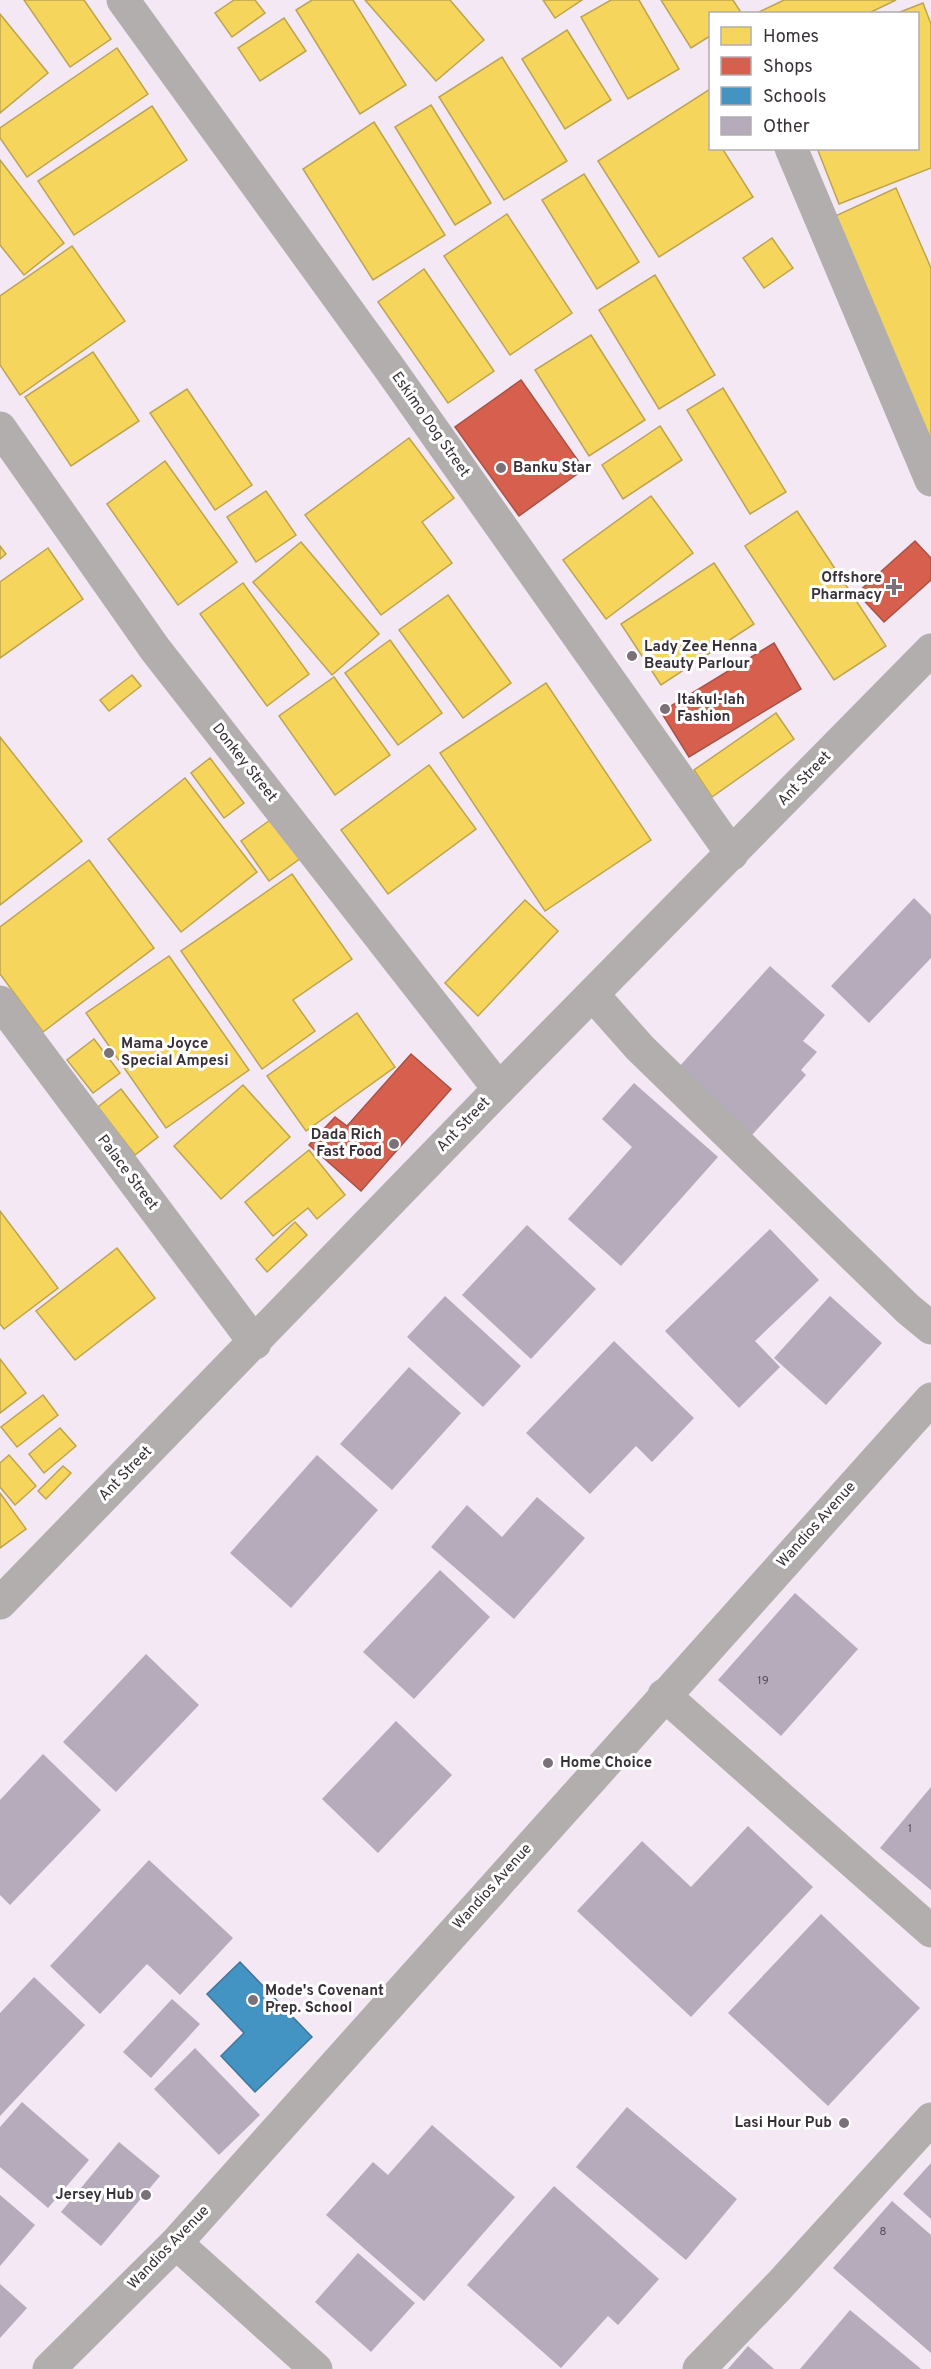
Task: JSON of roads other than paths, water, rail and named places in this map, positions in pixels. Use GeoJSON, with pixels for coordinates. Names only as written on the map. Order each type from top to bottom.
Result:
{"type":"FeatureCollection","features":[{"type":"Feature","properties":{"kind":"street","name":"Eskimo Dog Street"},"geometry":{"type":"LineString","coordinates":[[123,0],[397,379],[732,854]]}},
{"type":"Feature","properties":{"kind":"street"},"geometry":{"type":"LineString","coordinates":[[791,150],[931,480]]}},
{"type":"Feature","properties":{"kind":"street","name":"Donkey Street"},"geometry":{"type":"LineString","coordinates":[[0,428],[155,649],[499,1089]]}},
{"type":"Feature","properties":{"kind":"street","name":"Ant Street"},"geometry":{"type":"LineString","coordinates":[[0,1603],[255,1343],[499,1089],[931,650]]}},
{"type":"Feature","properties":{"kind":"street"},"geometry":{"type":"LineString","coordinates":[[593,994],[640,1048],[908,1309],[931,1328]]}},
{"type":"Feature","properties":{"kind":"street","name":"Palace Street"},"geometry":{"type":"LineString","coordinates":[[0,1002],[255,1343]]}},
{"type":"Feature","properties":{"kind":"street","name":"Wandios Avenue"},"geometry":{"type":"LineString","coordinates":[[49,2369],[176,2243],[931,1399]]}},
{"type":"Feature","properties":{"kind":"street"},"geometry":{"type":"LineString","coordinates":[[664,1695],[931,1931]]}},
{"type":"Feature","properties":{"kind":"street"},"geometry":{"type":"LineString","coordinates":[[699,2369],[779,2286],[931,2119]]}},
{"type":"Feature","properties":{"kind":"street"},"geometry":{"type":"LineString","coordinates":[[176,2243],[316,2369]]}},
{"type":"Feature","properties":{"kind":"place","name":"Banku Star"},"geometry":{"type":"Point","coordinates":[501,468]}},
{"type":"Feature","properties":{"kind":"place","name":"Offshore Pharmacy"},"geometry":{"type":"Point","coordinates":[894,587]}},
{"type":"Feature","properties":{"kind":"place","name":"Lady Zee Henna Beauty Parlour"},"geometry":{"type":"Point","coordinates":[632,656]}},
{"type":"Feature","properties":{"kind":"place","name":"Itakul-lah Fashion"},"geometry":{"type":"Point","coordinates":[665,709]}},
{"type":"Feature","properties":{"kind":"place","name":"Mama Joyce Special Ampesi"},"geometry":{"type":"Point","coordinates":[109,1053]}},
{"type":"Feature","properties":{"kind":"place","name":"Dada Rich Fast Food"},"geometry":{"type":"Point","coordinates":[394,1144]}},
{"type":"Feature","properties":{"kind":"place","name":"Home Choice"},"geometry":{"type":"Point","coordinates":[548,1763]}},
{"type":"Feature","properties":{"kind":"place","name":"Mode's Covenant Prep. School"},"geometry":{"type":"Point","coordinates":[253,2000]}},
{"type":"Feature","properties":{"kind":"place","name":"Lasi Hour Pub"},"geometry":{"type":"Point","coordinates":[844,2123]}},
{"type":"Feature","properties":{"kind":"place","name":"Jersey Hub"},"geometry":{"type":"Point","coordinates":[146,2195]}}]}
